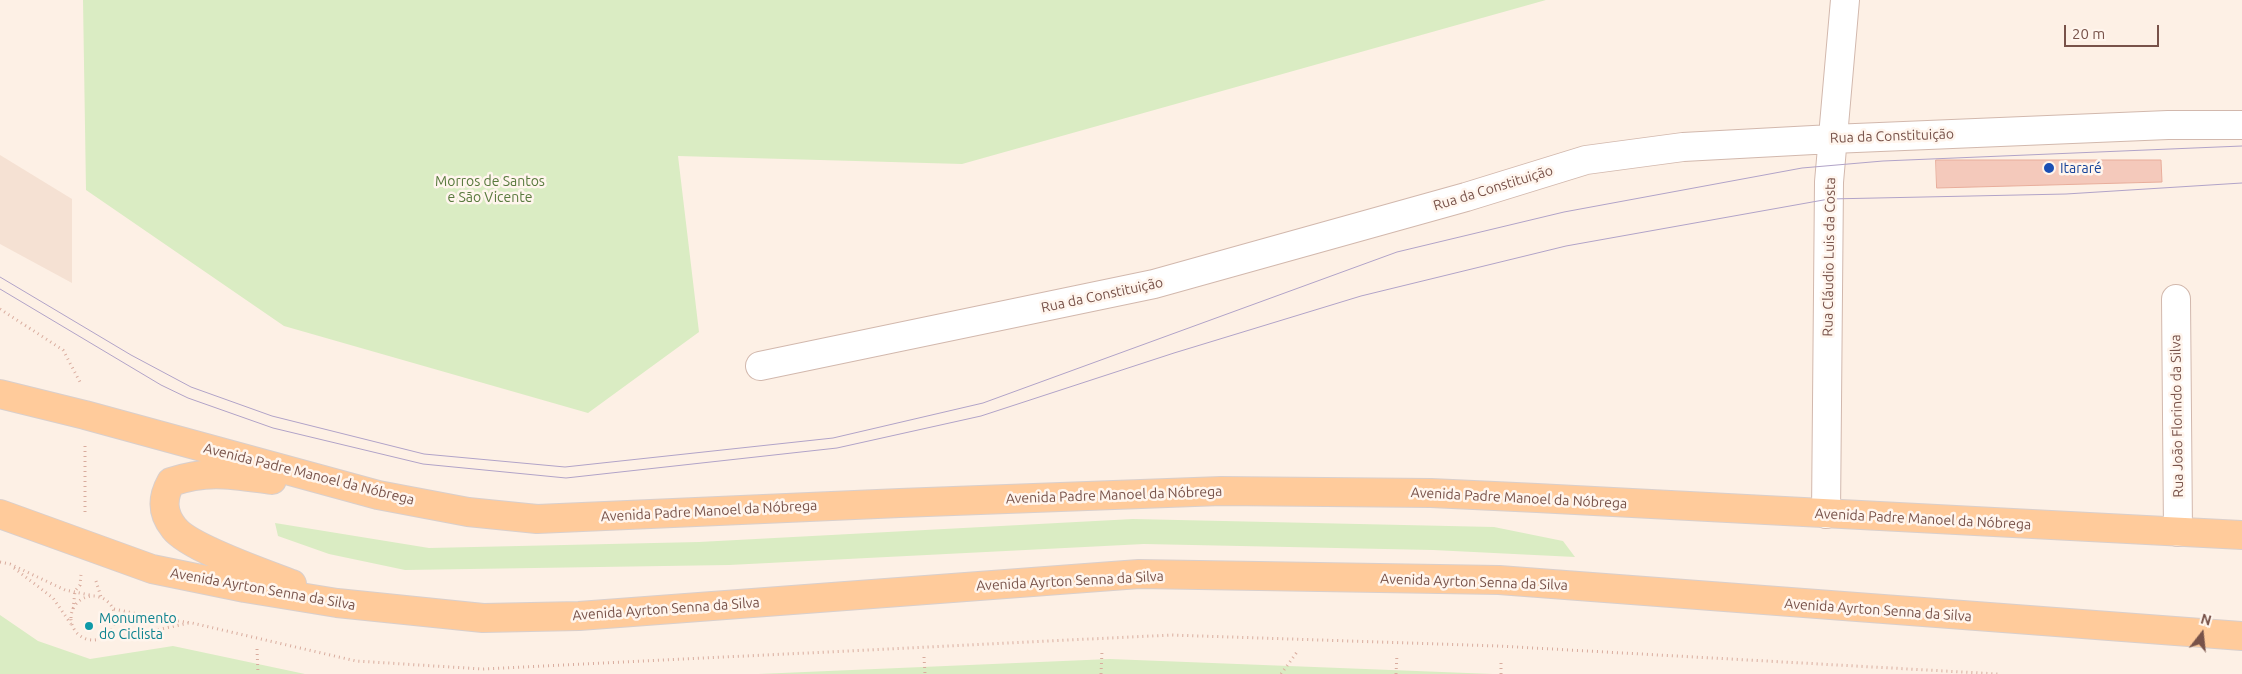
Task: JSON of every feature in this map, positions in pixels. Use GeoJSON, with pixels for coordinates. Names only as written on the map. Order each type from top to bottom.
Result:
{"type":"FeatureCollection","features":[{"type":"Feature","properties":{"kind":"main road","name":"Avenida Padre Manoel da Nóbrega"},"geometry":{"type":"LineString","coordinates":[[0,394],[94,417],[378,494],[468,512],[538,519],[891,503],[1221,491],[1431,493],[2242,535]]}},
{"type":"Feature","properties":{"kind":"main road"},"geometry":{"type":"LineString","coordinates":[[338,603],[214,553],[182,536],[174,529],[166,516],[165,492],[171,482],[188,476],[215,472],[378,494]]}},
{"type":"Feature","properties":{"kind":"main road","name":"Avenida Ayrton Senna da Silva"},"geometry":{"type":"LineString","coordinates":[[0,514],[152,569],[245,588],[338,603],[483,618],[579,616],[1139,574],[1479,580],[2242,636]]}},
{"type":"Feature","properties":{"kind":"street","name":"Rua Cláudio Luis da Costa"},"geometry":{"type":"LineString","coordinates":[[1826,514],[1829,182],[1845,0]]}},
{"type":"Feature","properties":{"kind":"street","name":"Rua da Constituição"},"geometry":{"type":"LineString","coordinates":[[760,366],[1154,284],[1466,197],[1586,160],[1683,147],[1832,139],[2168,125],[2242,125]]}},
{"type":"Feature","properties":{"kind":"street","name":"Rua João Florindo da Silva"},"geometry":{"type":"LineString","coordinates":[[2176,299],[2178,532]]}},
{"type":"Feature","properties":{"kind":"path"},"geometry":{"type":"LineString","coordinates":[[73,626],[72,610],[75,591],[80,584],[86,546]]}},
{"type":"Feature","properties":{"kind":"path"},"geometry":{"type":"LineString","coordinates":[[0,562],[10,564],[65,590],[101,597],[114,609],[192,623],[356,661],[482,668],[1171,635],[1498,646],[1998,674]]}},
{"type":"Feature","properties":{"kind":"path"},"geometry":{"type":"LineString","coordinates":[[10,564],[53,598],[73,626],[85,638],[119,638],[192,623]]}},
{"type":"Feature","properties":{"kind":"path"},"geometry":{"type":"LineString","coordinates":[[72,610],[84,598],[93,596]]}},
{"type":"Feature","properties":{"kind":"path"},"geometry":{"type":"LineString","coordinates":[[103,639],[113,626],[114,609]]}},
{"type":"Feature","properties":{"kind":"path"},"geometry":{"type":"LineString","coordinates":[[257,649],[258,674]]}},
{"type":"Feature","properties":{"kind":"path"},"geometry":{"type":"LineString","coordinates":[[1100,674],[1102,651]]}},
{"type":"Feature","properties":{"kind":"path"},"geometry":{"type":"LineString","coordinates":[[1280,674],[1297,652]]}},
{"type":"Feature","properties":{"kind":"path"},"geometry":{"type":"LineString","coordinates":[[1396,674],[1397,654]]}},
{"type":"Feature","properties":{"kind":"path"},"geometry":{"type":"LineString","coordinates":[[924,656],[925,674]]}},
{"type":"Feature","properties":{"kind":"path"},"geometry":{"type":"LineString","coordinates":[[1501,659],[1501,674]]}},
{"type":"Feature","properties":{"kind":"shaded area"},"geometry":{"type":"Polygon","coordinates":[[[0,155],[72,199],[72,283],[0,244],[0,155]]]}},
{"type":"Feature","properties":{"kind":"green space","name":"Morros de Santos e São Vicente"},"geometry":{"type":"Polygon","coordinates":[[[83,0],[1546,0],[962,164],[678,156],[699,332],[588,413],[284,326],[86,190],[83,0]]]}},
{"type":"Feature","properties":{"kind":"green space"},"geometry":{"type":"Polygon","coordinates":[[[1133,519],[1494,527],[1563,541],[1575,557],[1433,550],[1144,544],[729,565],[405,570],[329,554],[278,536],[275,523],[429,548],[699,542],[1133,519]]]}},
{"type":"Feature","properties":{"kind":"green space"},"geometry":{"type":"Polygon","coordinates":[[[0,615],[38,641],[90,659],[173,646],[305,674],[0,674],[0,615]]]}},
{"type":"Feature","properties":{"kind":"green space"},"geometry":{"type":"Polygon","coordinates":[[[1110,659],[1493,674],[758,674],[1110,659]]]}},
{"type":"Feature","properties":{"kind":"building","name":"Itararé"},"geometry":{"type":"Polygon","coordinates":[[[1936,160],[2161,160],[2162,182],[1937,188],[1936,160]]]}},
{"type":"Feature","properties":{"kind":"tram line"},"geometry":{"type":"LineString","coordinates":[[0,277],[131,355],[191,387],[272,416],[424,454],[565,467],[833,438],[983,403],[1397,252],[1564,212],[1802,168],[1883,161],[2242,146]]}},
{"type":"Feature","properties":{"kind":"tram line"},"geometry":{"type":"LineString","coordinates":[[0,289],[161,385],[188,398],[273,428],[423,464],[566,478],[837,448],[981,416],[1174,353],[1361,296],[1566,246],[1829,199],[2066,194],[2242,183]]}},
{"type":"Feature","properties":{"kind":"place","name":"Itararé"},"geometry":{"type":"Point","coordinates":[2049,168]}},
{"type":"Feature","properties":{"kind":"place","name":"Monumento do Ciclista"},"geometry":{"type":"Point","coordinates":[89,626]}}]}
